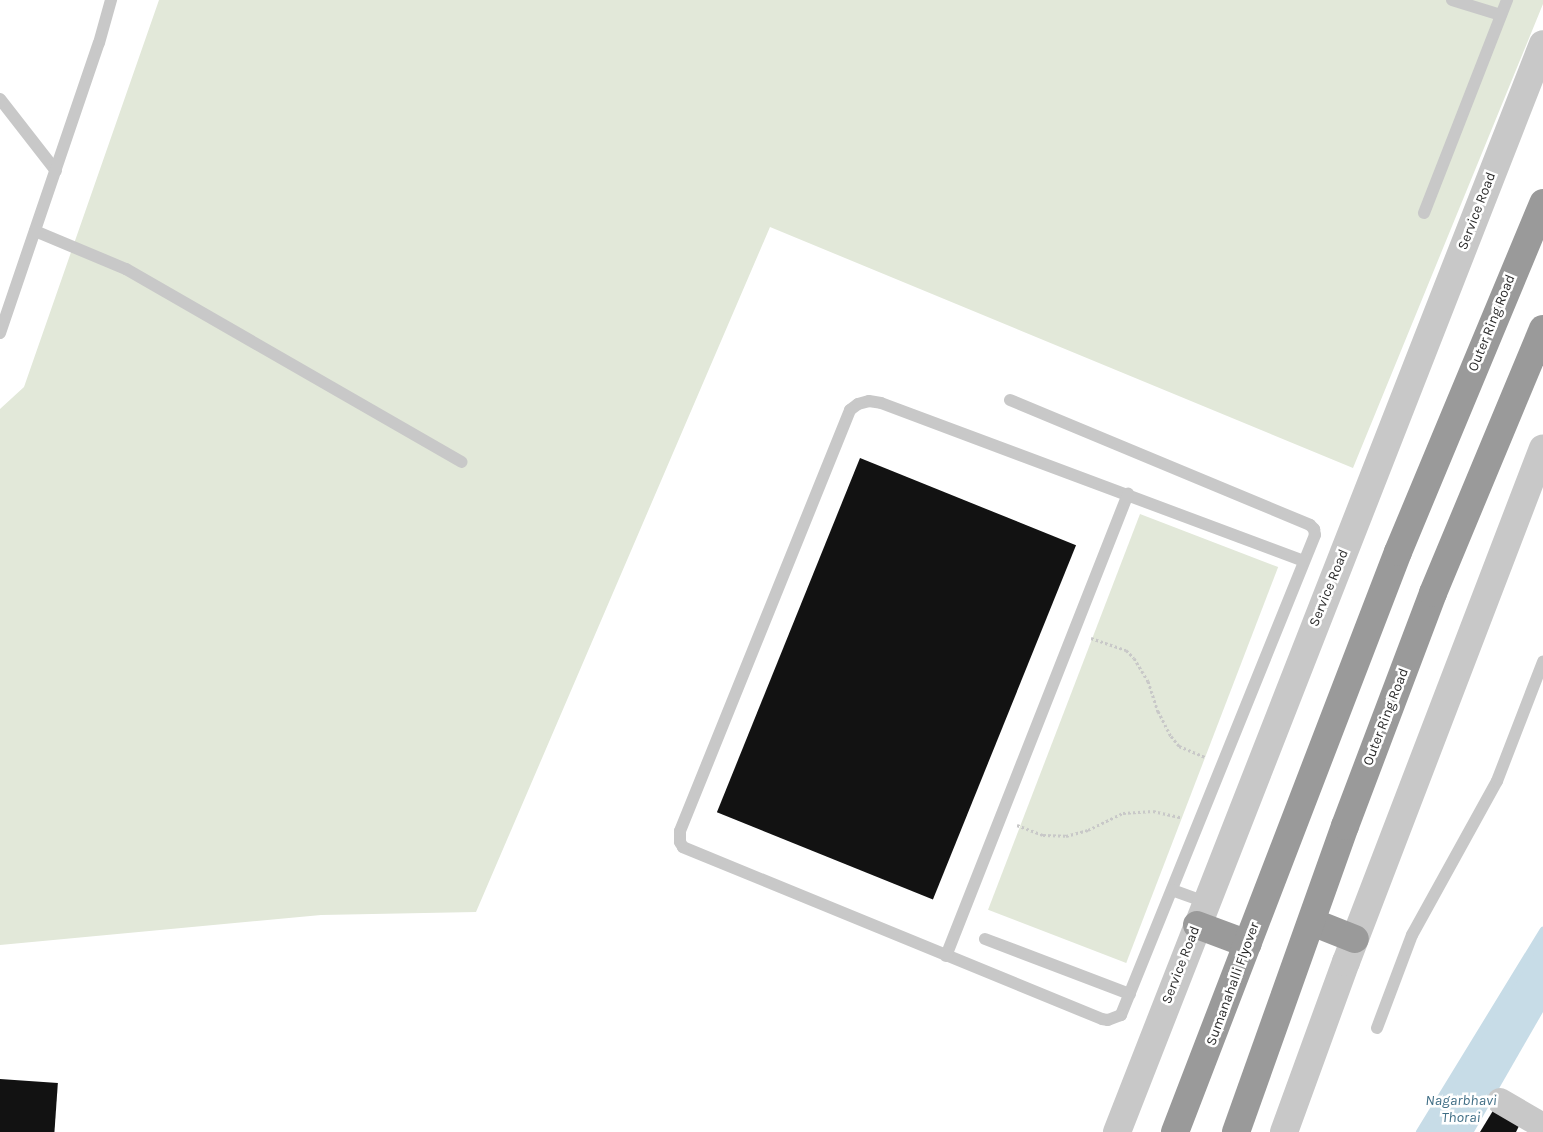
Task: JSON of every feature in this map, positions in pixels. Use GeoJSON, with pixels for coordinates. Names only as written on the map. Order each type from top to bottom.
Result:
{"type":"FeatureCollection","features":[{"type":"Feature","properties":{"kind":"highway","name":"Outer Ring Road"},"geometry":{"type":"LineString","coordinates":[[1288,834],[1398,552],[1543,203]]}},
{"type":"Feature","properties":{"kind":"highway","name":"Outer Ring Road"},"geometry":{"type":"LineString","coordinates":[[1245,1125],[1345,826],[1433,594],[1543,329]]}},
{"type":"Feature","properties":{"kind":"highway","name":"Sumanahalli Flyover"},"geometry":{"type":"LineString","coordinates":[[1175,1132],[1248,944],[1288,834]]}},
{"type":"Feature","properties":{"kind":"highway"},"geometry":{"type":"LineString","coordinates":[[1201,913],[1248,944]]}},
{"type":"Feature","properties":{"kind":"highway"},"geometry":{"type":"LineString","coordinates":[[1312,922],[1355,939]]}},
{"type":"Feature","properties":{"kind":"street","name":"Service Road"},"geometry":{"type":"LineString","coordinates":[[1117,1132],[1201,913],[1543,44]]}},
{"type":"Feature","properties":{"kind":"street"},"geometry":{"type":"LineString","coordinates":[[1284,1132],[1355,939],[1543,448]]}},
{"type":"Feature","properties":{"kind":"street"},"geometry":{"type":"LineString","coordinates":[[1500,1102],[1543,1126]]}},
{"type":"Feature","properties":{"kind":"lane"},"geometry":{"type":"LineString","coordinates":[[0,333],[99,43],[111,0]]}},
{"type":"Feature","properties":{"kind":"lane"},"geometry":{"type":"LineString","coordinates":[[1452,0],[1501,15]]}},
{"type":"Feature","properties":{"kind":"lane"},"geometry":{"type":"LineString","coordinates":[[1424,213],[1507,0]]}},
{"type":"Feature","properties":{"kind":"lane"},"geometry":{"type":"LineString","coordinates":[[0,99],[56,171]]}},
{"type":"Feature","properties":{"kind":"lane"},"geometry":{"type":"LineString","coordinates":[[35,231],[126,269],[462,462]]}},
{"type":"Feature","properties":{"kind":"lane"},"geometry":{"type":"LineString","coordinates":[[1010,400],[1310,525],[1314,529],[1314,535],[1121,1015],[1108,1020],[1102,1019],[683,847],[680,842],[680,831],[850,410],[858,404],[869,401],[881,403],[1303,561]]}},
{"type":"Feature","properties":{"kind":"lane"},"geometry":{"type":"LineString","coordinates":[[946,956],[1128,494]]}},
{"type":"Feature","properties":{"kind":"lane"},"geometry":{"type":"LineString","coordinates":[[1376,1028],[1412,935],[1497,781],[1543,662]]}},
{"type":"Feature","properties":{"kind":"lane"},"geometry":{"type":"LineString","coordinates":[[1172,890],[1201,913]]}},
{"type":"Feature","properties":{"kind":"lane"},"geometry":{"type":"LineString","coordinates":[[985,939],[1130,994]]}},
{"type":"Feature","properties":{"kind":"path"},"geometry":{"type":"LineString","coordinates":[[1074,632],[1126,650],[1145,674],[1158,711],[1171,736],[1179,746],[1222,765]]}},
{"type":"Feature","properties":{"kind":"path"},"geometry":{"type":"LineString","coordinates":[[1001,817],[1031,832],[1055,836],[1077,834],[1123,814],[1138,811],[1168,813],[1198,824]]}},
{"type":"Feature","properties":{"kind":"green space"},"geometry":{"type":"Polygon","coordinates":[[[159,0],[1543,0],[1543,4],[1353,468],[770,227],[476,912],[321,915],[0,945],[0,409],[24,387],[159,0]]]}},
{"type":"Feature","properties":{"kind":"green space"},"geometry":{"type":"Polygon","coordinates":[[[1140,514],[1278,567],[1126,963],[988,910],[1140,514]]]}},
{"type":"Feature","properties":{"kind":"water","name":"Nagarbhavi Thorai"},"geometry":{"type":"Polygon","coordinates":[[[1543,931],[1543,1012],[1474,1132],[1420,1132],[1543,931]]]}},
{"type":"Feature","properties":{"kind":"building"},"geometry":{"type":"Polygon","coordinates":[[[860,458],[1076,545],[933,899],[717,812],[860,458]]]}},
{"type":"Feature","properties":{"kind":"building"},"geometry":{"type":"Polygon","coordinates":[[[0,1079],[58,1083],[54,1132],[0,1132],[0,1079]]]}},
{"type":"Feature","properties":{"kind":"building"},"geometry":{"type":"Polygon","coordinates":[[[1494,1109],[1520,1124],[1516,1132],[1480,1132],[1494,1109]]]}},
{"type":"Feature","properties":{"kind":"waterway","name":"Nagarbhavi Thorai"},"geometry":{"type":"LineString","coordinates":[[1420,1132],[1543,931]]}}]}
